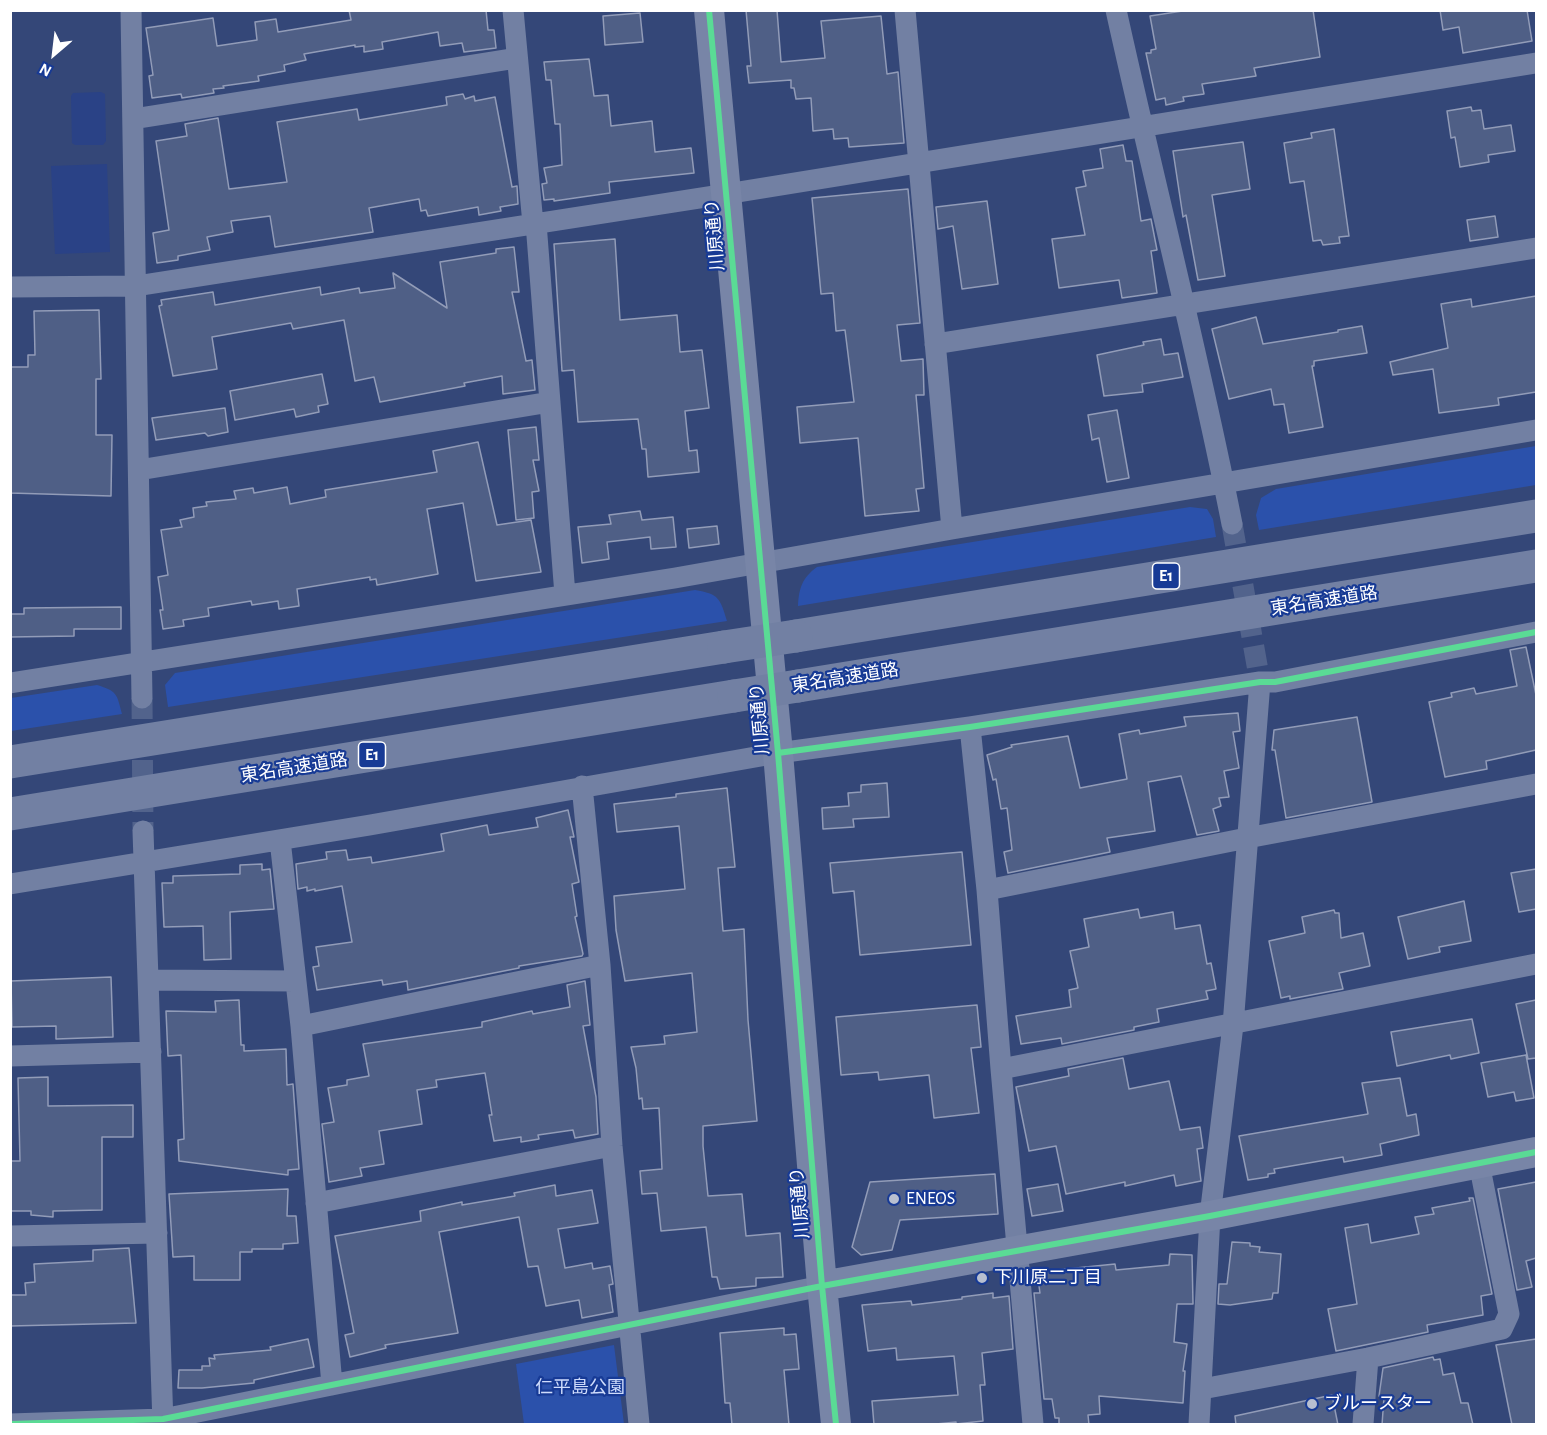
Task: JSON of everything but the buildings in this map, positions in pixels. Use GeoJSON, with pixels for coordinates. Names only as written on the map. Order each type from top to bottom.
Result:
{"type":"FeatureCollection","features":[{"type":"Feature","properties":{"kind":"highway","name":"E1"},"geometry":{"type":"LineString","coordinates":[[10,762],[1536,516]]}},
{"type":"Feature","properties":{"kind":"highway","name":"東名高速道路"},"geometry":{"type":"LineString","coordinates":[[10,814],[1536,566]]}},
{"type":"Feature","properties":{"kind":"street"},"geometry":{"type":"LineString","coordinates":[[131,10],[142,698]]}},
{"type":"Feature","properties":{"kind":"street"},"geometry":{"type":"LineString","coordinates":[[513,10],[550,402],[565,595]]}},
{"type":"Feature","properties":{"kind":"street","name":"川原通り"},"geometry":{"type":"LineString","coordinates":[[709,10],[778,753],[822,1286],[836,1425]]}},
{"type":"Feature","properties":{"kind":"street"},"geometry":{"type":"LineString","coordinates":[[905,10],[952,529]]}},
{"type":"Feature","properties":{"kind":"street"},"geometry":{"type":"LineString","coordinates":[[1116,10],[1185,303],[1232,525]]}},
{"type":"Feature","properties":{"kind":"street"},"geometry":{"type":"LineString","coordinates":[[133,120],[517,58]]}},
{"type":"Feature","properties":{"kind":"street"},"geometry":{"type":"LineString","coordinates":[[10,287],[136,286],[726,194],[1536,63]]}},
{"type":"Feature","properties":{"kind":"street"},"geometry":{"type":"LineString","coordinates":[[935,344],[1536,248]]}},
{"type":"Feature","properties":{"kind":"street"},"geometry":{"type":"LineString","coordinates":[[139,470],[550,402]]}},
{"type":"Feature","properties":{"kind":"street"},"geometry":{"type":"LineString","coordinates":[[10,683],[565,595],[1536,430]]}},
{"type":"Feature","properties":{"kind":"street"},"geometry":{"type":"LineString","coordinates":[[10,884],[280,840],[778,753],[970,727],[1260,682],[1275,682],[1536,632]]}},
{"type":"Feature","properties":{"kind":"street"},"geometry":{"type":"LineString","coordinates":[[1199,1425],[1210,1216],[1233,1025],[1260,682]]}},
{"type":"Feature","properties":{"kind":"street"},"geometry":{"type":"LineString","coordinates":[[970,727],[987,890],[1033,1425]]}},
{"type":"Feature","properties":{"kind":"street"},"geometry":{"type":"LineString","coordinates":[[987,890],[1536,784]]}},
{"type":"Feature","properties":{"kind":"street"},"geometry":{"type":"LineString","coordinates":[[582,786],[600,965],[612,1146],[639,1425]]}},
{"type":"Feature","properties":{"kind":"street"},"geometry":{"type":"LineString","coordinates":[[143,831],[163,1422]]}},
{"type":"Feature","properties":{"kind":"street"},"geometry":{"type":"LineString","coordinates":[[280,840],[302,1026],[332,1385]]}},
{"type":"Feature","properties":{"kind":"street"},"geometry":{"type":"LineString","coordinates":[[1001,1069],[1536,964]]}},
{"type":"Feature","properties":{"kind":"street"},"geometry":{"type":"LineString","coordinates":[[302,1026],[600,965]]}},
{"type":"Feature","properties":{"kind":"street"},"geometry":{"type":"LineString","coordinates":[[148,980],[296,981]]}},
{"type":"Feature","properties":{"kind":"street"},"geometry":{"type":"LineString","coordinates":[[10,1056],[151,1052]]}},
{"type":"Feature","properties":{"kind":"street"},"geometry":{"type":"LineString","coordinates":[[316,1203],[612,1146]]}},
{"type":"Feature","properties":{"kind":"street"},"geometry":{"type":"LineString","coordinates":[[10,1424],[163,1422],[332,1385],[822,1286],[1210,1216],[1536,1152]]}},
{"type":"Feature","properties":{"kind":"street"},"geometry":{"type":"LineString","coordinates":[[1202,1389],[1368,1358],[1502,1329],[1509,1314],[1479,1163]]}},
{"type":"Feature","properties":{"kind":"street"},"geometry":{"type":"LineString","coordinates":[[10,1236],[157,1233]]}},
{"type":"Feature","properties":{"kind":"street"},"geometry":{"type":"LineString","coordinates":[[1363,1425],[1368,1358]]}},
{"type":"Feature","properties":{"kind":"green space"},"geometry":{"type":"Polygon","coordinates":[[[1536,446],[1536,485],[1259,530],[1256,515],[1261,498],[1276,489],[1536,446]]]}},
{"type":"Feature","properties":{"kind":"green space"},"geometry":{"type":"Polygon","coordinates":[[[1190,507],[1207,509],[1213,519],[1216,537],[798,606],[802,584],[817,567],[1190,507]]]}},
{"type":"Feature","properties":{"kind":"green space"},"geometry":{"type":"Polygon","coordinates":[[[695,590],[709,593],[717,598],[727,621],[168,707],[165,685],[175,673],[695,590]]]}},
{"type":"Feature","properties":{"kind":"green space"},"geometry":{"type":"Polygon","coordinates":[[[97,685],[115,694],[122,714],[11,731],[11,698],[97,685]]]}},
{"type":"Feature","properties":{"kind":"green space","name":"仁平島公園"},"geometry":{"type":"Polygon","coordinates":[[[614,1345],[624,1424],[524,1424],[516,1364],[614,1345]]]}},
{"type":"Feature","properties":{"kind":"shaded area"},"geometry":{"type":"Polygon","coordinates":[[[101,92],[105,94],[106,141],[103,145],[75,145],[72,143],[71,96],[73,93],[101,92]]]}},
{"type":"Feature","properties":{"kind":"shaded area"},"geometry":{"type":"Polygon","coordinates":[[[107,164],[110,252],[55,254],[51,166],[107,164]]]}},
{"type":"Feature","properties":{"kind":"tunnel"},"geometry":{"type":"LineString","coordinates":[[1232,524],[1260,682]]}},
{"type":"Feature","properties":{"kind":"tunnel"},"geometry":{"type":"LineString","coordinates":[[142,698],[143,831]]}},
{"type":"Feature","properties":{"kind":"cycle path"},"geometry":{"type":"LineString","coordinates":[[709,10],[778,753],[822,1286],[836,1424]]}},
{"type":"Feature","properties":{"kind":"cycle path"},"geometry":{"type":"LineString","coordinates":[[778,753],[970,727],[1260,682],[1275,682],[1536,632]]}},
{"type":"Feature","properties":{"kind":"cycle path"},"geometry":{"type":"LineString","coordinates":[[10,1424],[163,1419],[822,1286],[1210,1216],[1536,1152]]}},
{"type":"Feature","properties":{"kind":"place","name":"ENEOS"},"geometry":{"type":"Point","coordinates":[894,1199]}},
{"type":"Feature","properties":{"kind":"place","name":"下川原二丁目"},"geometry":{"type":"Point","coordinates":[982,1278]}},
{"type":"Feature","properties":{"kind":"place","name":"ブルースター"},"geometry":{"type":"Point","coordinates":[1312,1404]}}]}
